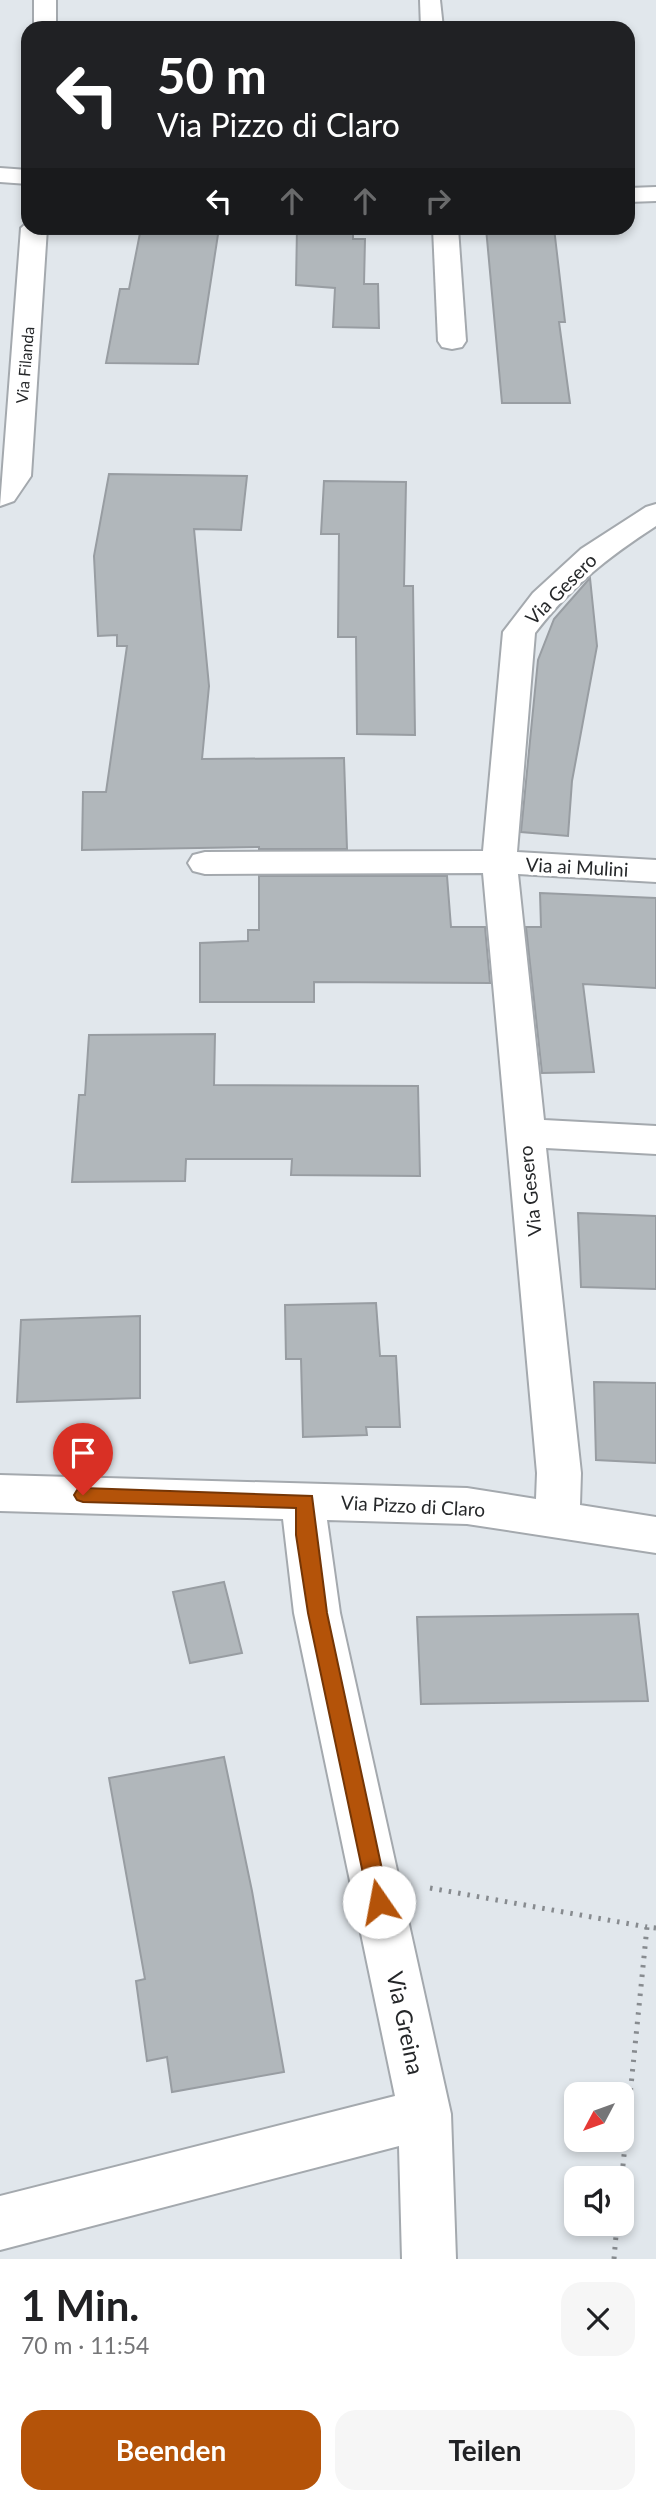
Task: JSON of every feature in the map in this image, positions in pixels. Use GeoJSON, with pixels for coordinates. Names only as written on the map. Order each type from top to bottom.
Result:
{"type":"FeatureCollection","features":[{"type":"Feature","properties":{"kind":"street"},"geometry":{"type":"LineString","coordinates":[[45,0],[45,21]]}},
{"type":"Feature","properties":{"kind":"street"},"geometry":{"type":"LineString","coordinates":[[430,2],[431,21]]}},
{"type":"Feature","properties":{"kind":"street"},"geometry":{"type":"LineString","coordinates":[[0,175],[21,176]]}},
{"type":"Feature","properties":{"kind":"street"},"geometry":{"type":"LineString","coordinates":[[635,195],[656,194]]}},
{"type":"Feature","properties":{"kind":"street","name":"Via Filanda"},"geometry":{"type":"LineString","coordinates":[[0,497],[16,476],[33,235]]}},
{"type":"Feature","properties":{"kind":"street"},"geometry":{"type":"LineString","coordinates":[[445,235],[452,341]]}},
{"type":"Feature","properties":{"kind":"street","name":"Via Gesero"},"geometry":{"type":"LineString","coordinates":[[557,1520],[558,1473],[499,862],[519,632],[544,600],[592,555],[656,513]]}},
{"type":"Feature","properties":{"kind":"street"},"geometry":{"type":"LineString","coordinates":[[205,863],[499,862]]}},
{"type":"Feature","properties":{"kind":"street","name":"Via ai Mulini"},"geometry":{"type":"LineString","coordinates":[[499,862],[656,870]]}},
{"type":"Feature","properties":{"kind":"street"},"geometry":{"type":"LineString","coordinates":[[524,1133],[656,1140]]}},
{"type":"Feature","properties":{"kind":"street","name":"Via Pizzo di Claro"},"geometry":{"type":"LineString","coordinates":[[0,1493],[467,1506],[656,1535]]}},
{"type":"Feature","properties":{"kind":"street","name":"Via Greina"},"geometry":{"type":"LineString","coordinates":[[305,1501],[305,1535],[317,1613],[425,2113],[429,2259]]}},
{"type":"Feature","properties":{"kind":"street"},"geometry":{"type":"LineString","coordinates":[[0,2222],[425,2113]]}},
{"type":"Feature","properties":{"kind":"path"},"geometry":{"type":"LineString","coordinates":[[374,1878],[656,1928]]}},
{"type":"Feature","properties":{"kind":"path"},"geometry":{"type":"LineString","coordinates":[[623,2166],[646,1927]]}},
{"type":"Feature","properties":{"kind":"path"},"geometry":{"type":"LineString","coordinates":[[614,2259],[616,2236]]}},
{"type":"Feature","properties":{"kind":"building"},"geometry":{"type":"Polygon","coordinates":[[[140,235],[218,235],[198,364],[106,363],[120,289],[129,289],[140,235]]]}},
{"type":"Feature","properties":{"kind":"building"},"geometry":{"type":"Polygon","coordinates":[[[297,235],[353,235],[353,239],[365,239],[364,284],[378,284],[379,328],[333,327],[335,288],[296,285],[297,235]]]}},
{"type":"Feature","properties":{"kind":"building"},"geometry":{"type":"Polygon","coordinates":[[[487,235],[555,235],[565,322],[559,322],[570,403],[502,403],[487,235]]]}},
{"type":"Feature","properties":{"kind":"building"},"geometry":{"type":"Polygon","coordinates":[[[109,474],[247,476],[241,530],[194,529],[209,686],[202,759],[344,758],[347,849],[259,847],[82,850],[83,792],[106,792],[127,646],[117,646],[117,635],[98,636],[94,556],[109,474]]]}},
{"type":"Feature","properties":{"kind":"building"},"geometry":{"type":"Polygon","coordinates":[[[324,481],[406,482],[404,586],[413,586],[415,735],[357,734],[356,637],[338,637],[339,534],[321,534],[324,481]]]}},
{"type":"Feature","properties":{"kind":"building"},"geometry":{"type":"Polygon","coordinates":[[[590,578],[597,646],[572,781],[568,836],[521,832],[538,660],[554,619],[590,578]]]}},
{"type":"Feature","properties":{"kind":"building"},"geometry":{"type":"Polygon","coordinates":[[[259,876],[447,876],[451,927],[485,927],[490,983],[314,982],[314,1002],[200,1002],[200,943],[248,941],[248,930],[259,930],[259,876]]]}},
{"type":"Feature","properties":{"kind":"building"},"geometry":{"type":"Polygon","coordinates":[[[540,893],[656,898],[656,988],[583,984],[594,1072],[542,1073],[526,927],[541,927],[540,893]]]}},
{"type":"Feature","properties":{"kind":"building"},"geometry":{"type":"Polygon","coordinates":[[[215,1034],[214,1085],[418,1086],[420,1176],[291,1175],[292,1159],[186,1159],[185,1181],[72,1182],[79,1095],[85,1095],[89,1035],[215,1034]]]}},
{"type":"Feature","properties":{"kind":"building"},"geometry":{"type":"Polygon","coordinates":[[[578,1213],[656,1216],[656,1289],[581,1287],[578,1213]]]}},
{"type":"Feature","properties":{"kind":"building"},"geometry":{"type":"Polygon","coordinates":[[[376,1303],[380,1356],[396,1356],[400,1427],[366,1427],[367,1435],[303,1437],[301,1359],[286,1359],[285,1305],[376,1303]]]}},
{"type":"Feature","properties":{"kind":"building"},"geometry":{"type":"Polygon","coordinates":[[[140,1316],[140,1398],[17,1402],[21,1320],[140,1316]]]}},
{"type":"Feature","properties":{"kind":"building"},"geometry":{"type":"Polygon","coordinates":[[[594,1382],[656,1383],[656,1463],[596,1460],[594,1382]]]}},
{"type":"Feature","properties":{"kind":"building"},"geometry":{"type":"Polygon","coordinates":[[[224,1582],[242,1653],[190,1663],[173,1592],[224,1582]]]}},
{"type":"Feature","properties":{"kind":"building"},"geometry":{"type":"Polygon","coordinates":[[[638,1614],[648,1701],[421,1704],[417,1617],[638,1614]]]}},
{"type":"Feature","properties":{"kind":"building"},"geometry":{"type":"Polygon","coordinates":[[[224,1757],[252,1891],[284,2072],[172,2092],[167,2057],[147,2061],[136,1981],[145,1979],[109,1778],[224,1757]]]}},
{"type":"Feature","properties":{"kind":"route"},"geometry":{"type":"LineString","coordinates":[[83,1495],[305,1501],[305,1535],[317,1613],[379,1902]]}}]}
